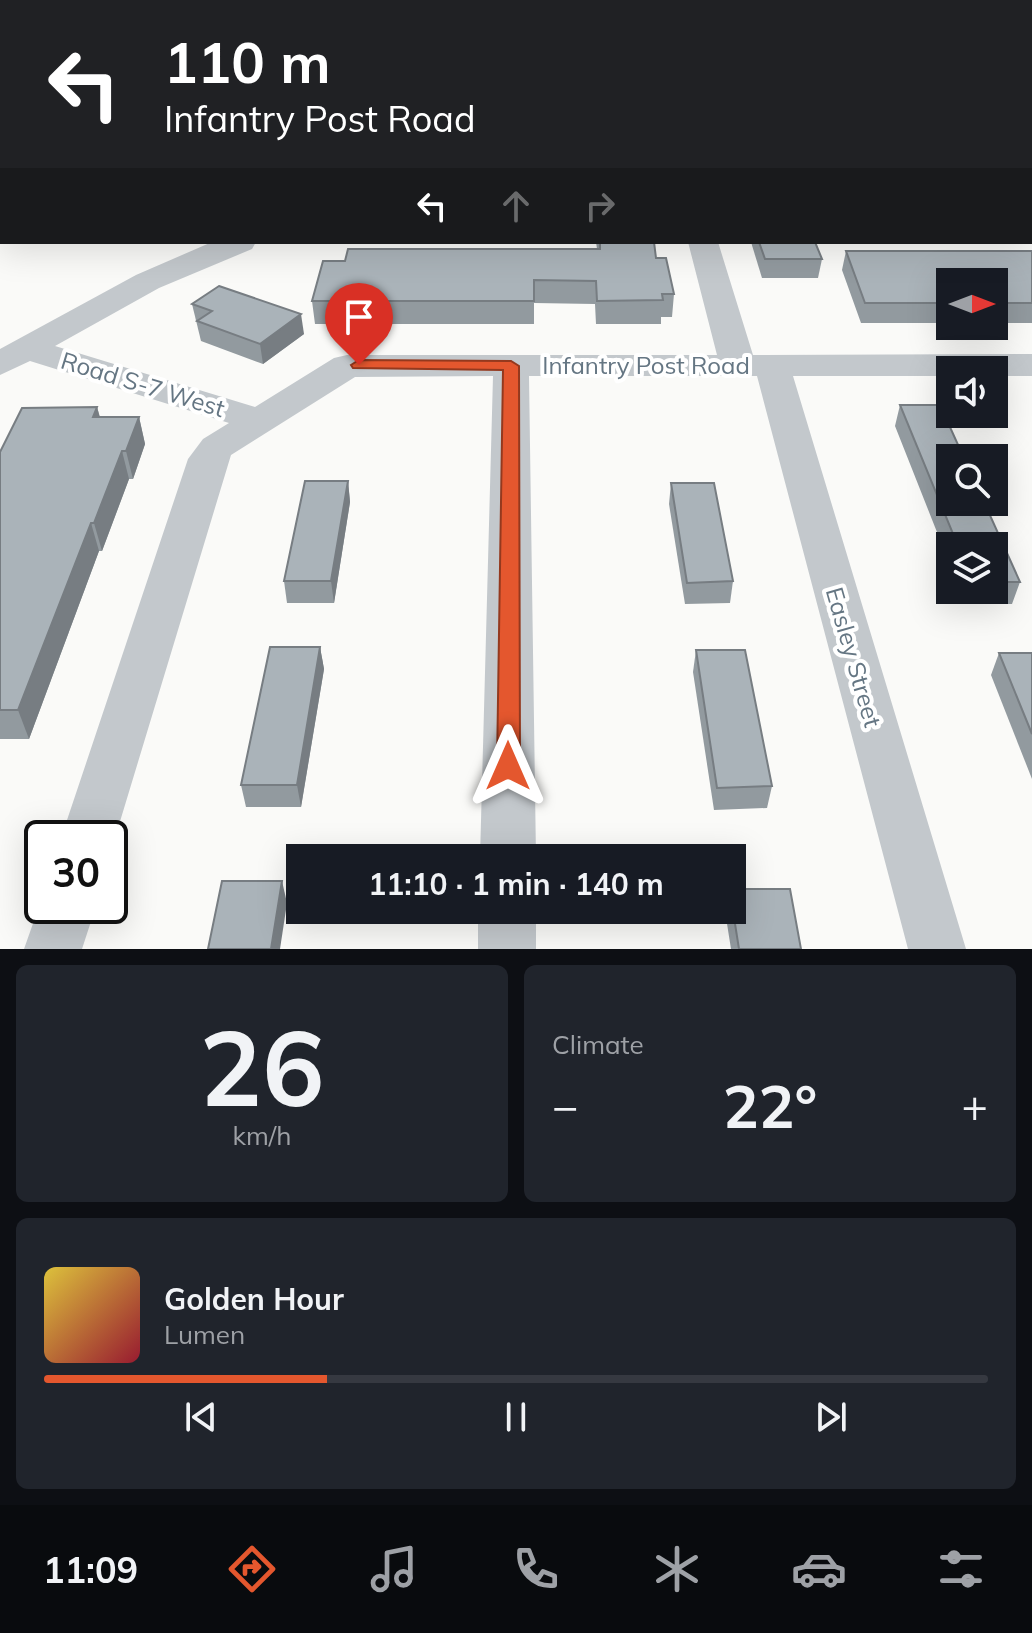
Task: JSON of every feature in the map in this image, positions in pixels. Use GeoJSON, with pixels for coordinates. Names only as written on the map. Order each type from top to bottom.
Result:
{"type":"FeatureCollection","features":[{"type":"Feature","properties":{"kind":"street"},"geometry":{"type":"LineString","coordinates":[[13,356],[120,293],[186,262],[236,244]]}},
{"type":"Feature","properties":{"kind":"street","name":"Easley Street"},"geometry":{"type":"LineString","coordinates":[[704,244],[755,365],[937,949]]}},
{"type":"Feature","properties":{"kind":"street","name":"Road S-7 West"},"geometry":{"type":"LineString","coordinates":[[13,356],[259,420]]}},
{"type":"Feature","properties":{"kind":"street","name":"Infantry Post Road"},"geometry":{"type":"LineString","coordinates":[[94,820],[208,459],[217,447],[347,366],[1032,365]]}},
{"type":"Feature","properties":{"kind":"street"},"geometry":{"type":"LineString","coordinates":[[508,844],[511,366]]}},
{"type":"Feature","properties":{"kind":"street"},"geometry":{"type":"LineString","coordinates":[[53,949],[61,924]]}},
{"type":"Feature","properties":{"kind":"street"},"geometry":{"type":"LineString","coordinates":[[507,924],[507,949]]}},
{"type":"Feature","properties":{"kind":"building"},"geometry":{"type":"Polygon","coordinates":[[[600,244],[654,244],[656,258],[666,258],[674,294],[662,294],[663,300],[597,301],[596,281],[534,280],[534,301],[312,301],[323,261],[345,261],[348,249],[600,249],[600,244]]]}},
{"type":"Feature","properties":{"kind":"building"},"geometry":{"type":"Polygon","coordinates":[[[760,244],[816,244],[822,259],[765,259],[760,244]]]}},
{"type":"Feature","properties":{"kind":"building"},"geometry":{"type":"Polygon","coordinates":[[[846,251],[1032,251],[1032,303],[1008,303],[1008,268],[936,268],[936,303],[865,303],[846,251]]]}},
{"type":"Feature","properties":{"kind":"building"},"geometry":{"type":"Polygon","coordinates":[[[219,286],[301,314],[260,344],[197,321],[212,311],[192,304],[219,286]]]}},
{"type":"Feature","properties":{"kind":"building"},"geometry":{"type":"Polygon","coordinates":[[[900,405],[936,405],[936,428],[950,428],[958,444],[936,444],[936,493],[900,405]]]}},
{"type":"Feature","properties":{"kind":"building"},"geometry":{"type":"Polygon","coordinates":[[[97,407],[93,417],[139,417],[94,523],[91,523],[18,710],[0,710],[0,452],[22,408],[97,407]]]}},
{"type":"Feature","properties":{"kind":"building"},"geometry":{"type":"Polygon","coordinates":[[[305,481],[348,481],[331,581],[284,581],[305,481]]]}},
{"type":"Feature","properties":{"kind":"building"},"geometry":{"type":"Polygon","coordinates":[[[671,483],[714,483],[733,581],[687,583],[671,483]]]}},
{"type":"Feature","properties":{"kind":"building"},"geometry":{"type":"Polygon","coordinates":[[[946,516],[990,516],[998,532],[952,532],[946,516]]]}},
{"type":"Feature","properties":{"kind":"building"},"geometry":{"type":"Polygon","coordinates":[[[1008,555],[1020,582],[1008,582],[1008,555]]]}},
{"type":"Feature","properties":{"kind":"building"},"geometry":{"type":"Polygon","coordinates":[[[270,647],[320,647],[297,785],[241,785],[270,647]]]}},
{"type":"Feature","properties":{"kind":"building"},"geometry":{"type":"Polygon","coordinates":[[[696,650],[745,650],[772,786],[717,788],[696,650]]]}},
{"type":"Feature","properties":{"kind":"building"},"geometry":{"type":"Polygon","coordinates":[[[999,653],[1032,653],[1032,734],[999,653]]]}},
{"type":"Feature","properties":{"kind":"building"},"geometry":{"type":"Polygon","coordinates":[[[222,881],[282,881],[271,949],[208,949],[222,881]]]}},
{"type":"Feature","properties":{"kind":"building"},"geometry":{"type":"Polygon","coordinates":[[[746,889],[790,889],[801,949],[739,949],[735,924],[746,924],[746,889]]]}},
{"type":"Feature","properties":{"kind":"route"},"geometry":{"type":"LineString","coordinates":[[359,365],[511,366],[508,766]]}}]}
